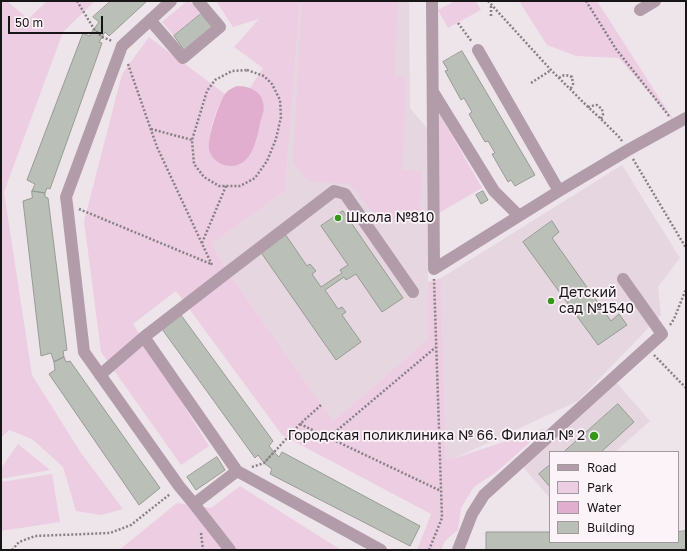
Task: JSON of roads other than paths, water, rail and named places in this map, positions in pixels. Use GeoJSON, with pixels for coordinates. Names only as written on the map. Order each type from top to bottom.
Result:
{"type":"FeatureCollection","features":[{"type":"Feature","properties":{"kind":"lane"},"geometry":{"type":"LineString","coordinates":[[171,1],[122,46],[66,196],[84,352],[179,486],[230,550]]}},
{"type":"Feature","properties":{"kind":"lane"},"geometry":{"type":"LineString","coordinates":[[150,20],[183,58],[220,26],[198,1]]}},
{"type":"Feature","properties":{"kind":"lane"},"geometry":{"type":"LineString","coordinates":[[432,1],[434,269],[559,191],[628,150],[681,121]]}},
{"type":"Feature","properties":{"kind":"lane"},"geometry":{"type":"LineString","coordinates":[[640,10],[655,1]]}},
{"type":"Feature","properties":{"kind":"lane"},"geometry":{"type":"LineString","coordinates":[[478,50],[559,191]]}},
{"type":"Feature","properties":{"kind":"lane"},"geometry":{"type":"LineString","coordinates":[[433,92],[494,191],[518,216]]}},
{"type":"Feature","properties":{"kind":"lane"},"geometry":{"type":"LineString","coordinates":[[100,376],[144,337],[334,191],[345,194],[413,292]]}},
{"type":"Feature","properties":{"kind":"lane"},"geometry":{"type":"LineString","coordinates":[[458,550],[472,514],[484,495],[662,334],[623,279]]}},
{"type":"Feature","properties":{"kind":"lane"},"geometry":{"type":"LineString","coordinates":[[144,337],[237,471],[381,550]]}},
{"type":"Feature","properties":{"kind":"lane"},"geometry":{"type":"LineString","coordinates":[[194,504],[237,471]]}},
{"type":"Feature","properties":{"kind":"water"},"geometry":{"type":"Polygon","coordinates":[[[237,86],[250,88],[257,92],[262,98],[264,105],[255,143],[249,156],[239,165],[228,166],[223,165],[212,156],[209,149],[209,139],[215,118],[225,94],[227,91],[237,86]]]}},
{"type":"Feature","properties":{"kind":"place","name":"Школа №810"},"geometry":{"type":"Point","coordinates":[338,218]}},
{"type":"Feature","properties":{"kind":"place","name":"Детский сад №1540"},"geometry":{"type":"Point","coordinates":[551,301]}},
{"type":"Feature","properties":{"kind":"place","name":"Городская поликлиника № 66. Филиал № 2"},"geometry":{"type":"Point","coordinates":[594,436]}}]}
